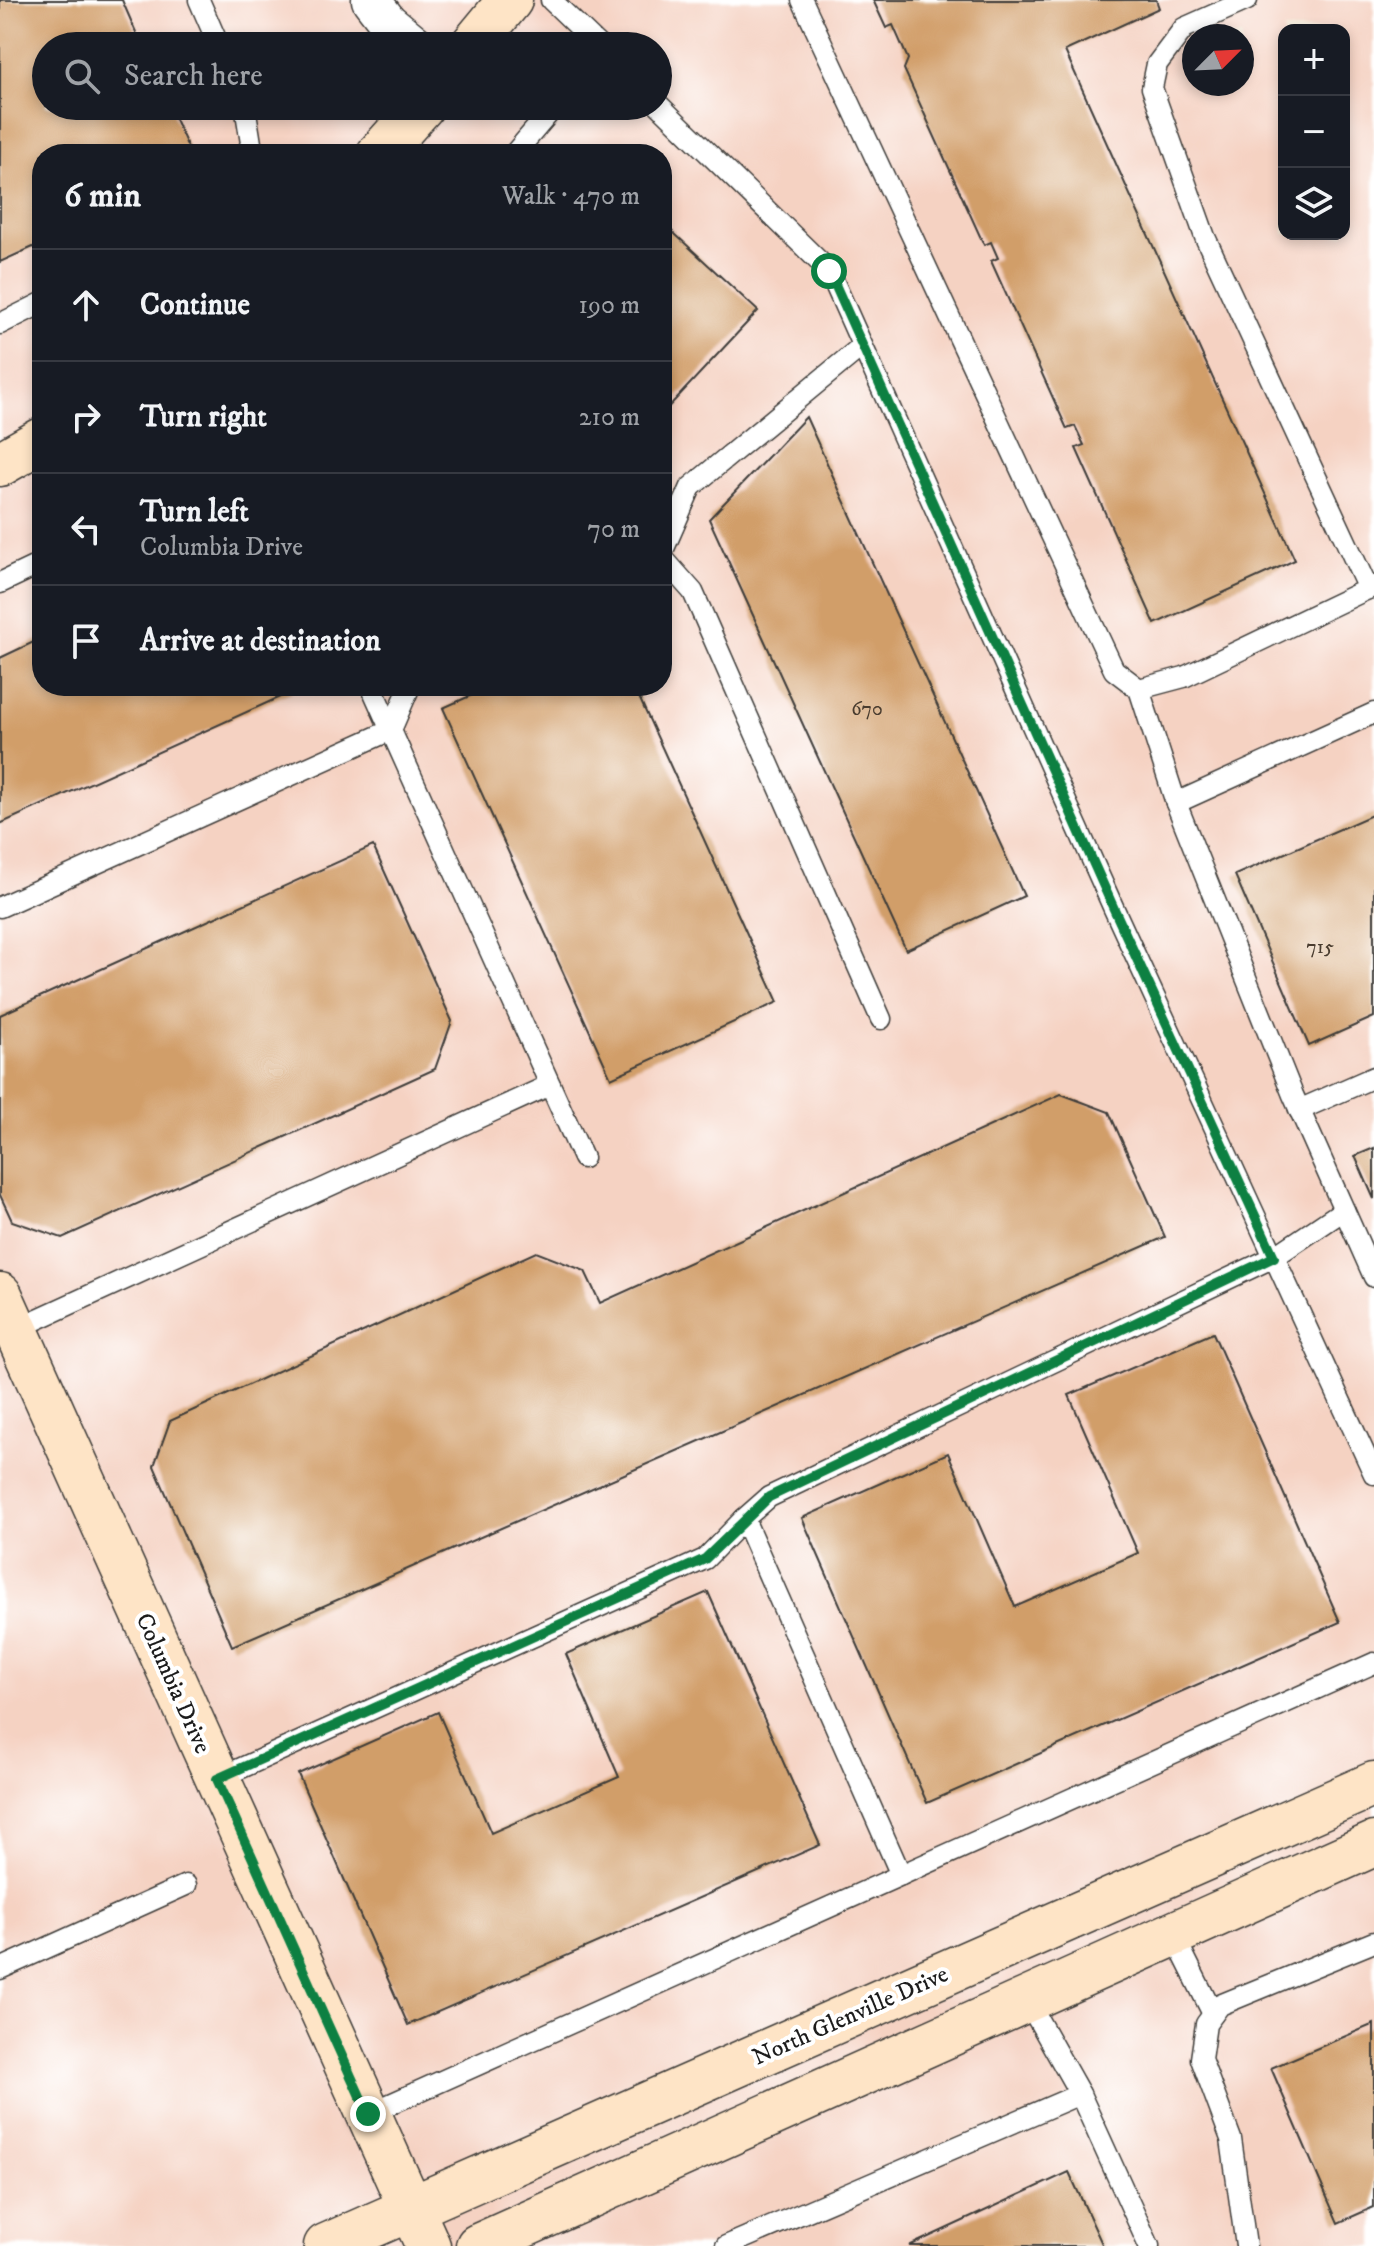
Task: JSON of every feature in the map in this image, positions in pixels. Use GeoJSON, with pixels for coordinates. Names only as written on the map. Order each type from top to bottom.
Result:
{"type":"FeatureCollection","features":[{"type":"Feature","properties":{"kind":"street"},"geometry":{"type":"LineString","coordinates":[[371,0],[400,32]]}},
{"type":"Feature","properties":{"kind":"street"},"geometry":{"type":"LineString","coordinates":[[484,32],[510,0]]}},
{"type":"Feature","properties":{"kind":"street"},"geometry":{"type":"LineString","coordinates":[[388,144],[409,120]]}},
{"type":"Feature","properties":{"kind":"street"},"geometry":{"type":"LineString","coordinates":[[0,464],[32,446]]}},
{"type":"Feature","properties":{"kind":"street","name":"Columbia Drive"},"geometry":{"type":"LineString","coordinates":[[8,1312],[419,2227]]}},
{"type":"Feature","properties":{"kind":"street","name":"North Glenville Drive"},"geometry":{"type":"LineString","coordinates":[[326,2246],[419,2227],[1374,1784]]}},
{"type":"Feature","properties":{"kind":"street"},"geometry":{"type":"LineString","coordinates":[[478,2246],[1374,1844]]}},
{"type":"Feature","properties":{"kind":"lane"},"geometry":{"type":"LineString","coordinates":[[199,0],[213,32]]}},
{"type":"Feature","properties":{"kind":"lane"},"geometry":{"type":"LineString","coordinates":[[551,0],[584,32]]}},
{"type":"Feature","properties":{"kind":"lane"},"geometry":{"type":"LineString","coordinates":[[802,0],[1114,670],[1139,689],[1176,803],[1299,1110],[1374,1277]]}},
{"type":"Feature","properties":{"kind":"lane"},"geometry":{"type":"LineString","coordinates":[[1139,689],[1184,677],[1371,588],[1205,237],[1152,88],[1157,64],[1184,28],[1247,0]]}},
{"type":"Feature","properties":{"kind":"lane"},"geometry":{"type":"LineString","coordinates":[[672,118],[829,271],[1114,909],[1374,1474]]}},
{"type":"Feature","properties":{"kind":"lane"},"geometry":{"type":"LineString","coordinates":[[247,120],[251,144]]}},
{"type":"Feature","properties":{"kind":"lane"},"geometry":{"type":"LineString","coordinates":[[523,144],[543,120]]}},
{"type":"Feature","properties":{"kind":"lane"},"geometry":{"type":"LineString","coordinates":[[0,324],[32,308]]}},
{"type":"Feature","properties":{"kind":"lane"},"geometry":{"type":"LineString","coordinates":[[672,532],[691,487],[862,346]]}},
{"type":"Feature","properties":{"kind":"lane"},"geometry":{"type":"LineString","coordinates":[[672,567],[693,592],[881,1019]]}},
{"type":"Feature","properties":{"kind":"lane"},"geometry":{"type":"LineString","coordinates":[[0,583],[32,568]]}},
{"type":"Feature","properties":{"kind":"lane"},"geometry":{"type":"LineString","coordinates":[[376,696],[583,1158]]}},
{"type":"Feature","properties":{"kind":"lane"},"geometry":{"type":"LineString","coordinates":[[0,907],[391,730],[406,696]]}},
{"type":"Feature","properties":{"kind":"lane"},"geometry":{"type":"LineString","coordinates":[[1176,803],[1374,713]]}},
{"type":"Feature","properties":{"kind":"lane"},"geometry":{"type":"LineString","coordinates":[[1299,1110],[1374,1077]]}},
{"type":"Feature","properties":{"kind":"lane"},"geometry":{"type":"LineString","coordinates":[[8,1312],[550,1085]]}},
{"type":"Feature","properties":{"kind":"lane"},"geometry":{"type":"LineString","coordinates":[[217,1779],[705,1559],[769,1497],[1274,1257],[1344,1210]]}},
{"type":"Feature","properties":{"kind":"lane"},"geometry":{"type":"LineString","coordinates":[[744,1519],[901,1875]]}},
{"type":"Feature","properties":{"kind":"lane"},"geometry":{"type":"LineString","coordinates":[[368,2114],[1374,1663]]}},
{"type":"Feature","properties":{"kind":"lane"},"geometry":{"type":"LineString","coordinates":[[0,1969],[186,1885]]}},
{"type":"Feature","properties":{"kind":"lane"},"geometry":{"type":"LineString","coordinates":[[1173,1934],[1213,2014]]}},
{"type":"Feature","properties":{"kind":"lane"},"geometry":{"type":"LineString","coordinates":[[1246,2246],[1231,2139],[1201,2059],[1206,2024],[1220,2005],[1374,1942]]}},
{"type":"Feature","properties":{"kind":"lane"},"geometry":{"type":"LineString","coordinates":[[1027,2000],[1080,2094],[1149,2246]]}},
{"type":"Feature","properties":{"kind":"lane"},"geometry":{"type":"LineString","coordinates":[[726,2246],[1080,2094]]}},
{"type":"Feature","properties":{"kind":"shaded area"},"geometry":{"type":"Polygon","coordinates":[[[0,0],[1374,0],[1374,2246],[0,2246],[0,0]]]}},
{"type":"Feature","properties":{"kind":"building"},"geometry":{"type":"Polygon","coordinates":[[[0,0],[122,0],[136,32],[32,32],[32,120],[175,120],[186,144],[32,144],[32,248],[0,262],[0,0]]]}},
{"type":"Feature","properties":{"kind":"building"},"geometry":{"type":"Polygon","coordinates":[[[873,0],[1156,0],[1159,8],[1065,51],[1295,560],[1155,624],[1076,448],[1084,445],[1075,426],[1067,429],[991,261],[998,258],[991,242],[984,245],[904,69],[908,59],[893,25],[886,28],[873,0]]]}},
{"type":"Feature","properties":{"kind":"building"},"geometry":{"type":"Polygon","coordinates":[[[672,231],[758,311],[672,403],[672,231]]]}},
{"type":"Feature","properties":{"kind":"building"},"geometry":{"type":"Polygon","coordinates":[[[806,417],[1024,896],[906,950],[709,519],[806,417]]]}},
{"type":"Feature","properties":{"kind":"building"},"geometry":{"type":"Polygon","coordinates":[[[32,643],[32,696],[282,696],[0,824],[0,658],[32,643]]]}},
{"type":"Feature","properties":{"kind":"building"},"geometry":{"type":"Polygon","coordinates":[[[470,696],[639,696],[778,1002],[611,1078],[443,708],[470,696]]]}},
{"type":"Feature","properties":{"kind":"building"},"geometry":{"type":"Polygon","coordinates":[[[1374,814],[1374,1017],[1309,1046],[1235,875],[1374,814]]]}},
{"type":"Feature","properties":{"kind":"building"},"geometry":{"type":"Polygon","coordinates":[[[373,846],[452,1021],[435,1069],[62,1238],[12,1221],[0,1195],[0,1015],[373,846]]]}},
{"type":"Feature","properties":{"kind":"building"},"geometry":{"type":"Polygon","coordinates":[[[1061,1094],[1109,1112],[1165,1237],[232,1646],[154,1466],[170,1421],[536,1252],[585,1271],[600,1303],[1061,1094]]]}},
{"type":"Feature","properties":{"kind":"building"},"geometry":{"type":"Polygon","coordinates":[[[1374,1148],[1374,1199],[1355,1156],[1374,1148]]]}},
{"type":"Feature","properties":{"kind":"building"},"geometry":{"type":"Polygon","coordinates":[[[1213,1333],[1340,1622],[927,1803],[802,1518],[948,1453],[1015,1607],[1138,1553],[1069,1395],[1213,1333]]]}},
{"type":"Feature","properties":{"kind":"building"},"geometry":{"type":"Polygon","coordinates":[[[708,1592],[820,1845],[408,2025],[298,1774],[438,1712],[491,1833],[619,1777],[566,1654],[708,1592]]]}},
{"type":"Feature","properties":{"kind":"building"},"geometry":{"type":"Polygon","coordinates":[[[1374,2024],[1374,2207],[1338,2223],[1271,2068],[1374,2024]]]}},
{"type":"Feature","properties":{"kind":"building"},"geometry":{"type":"Polygon","coordinates":[[[1069,2172],[1103,2246],[909,2246],[1069,2172]]]}},
{"type":"Feature","properties":{"kind":"route"},"geometry":{"type":"LineString","coordinates":[[368,2114],[217,1779],[705,1559],[769,1497],[1274,1257],[1114,909],[829,271]]}}]}
